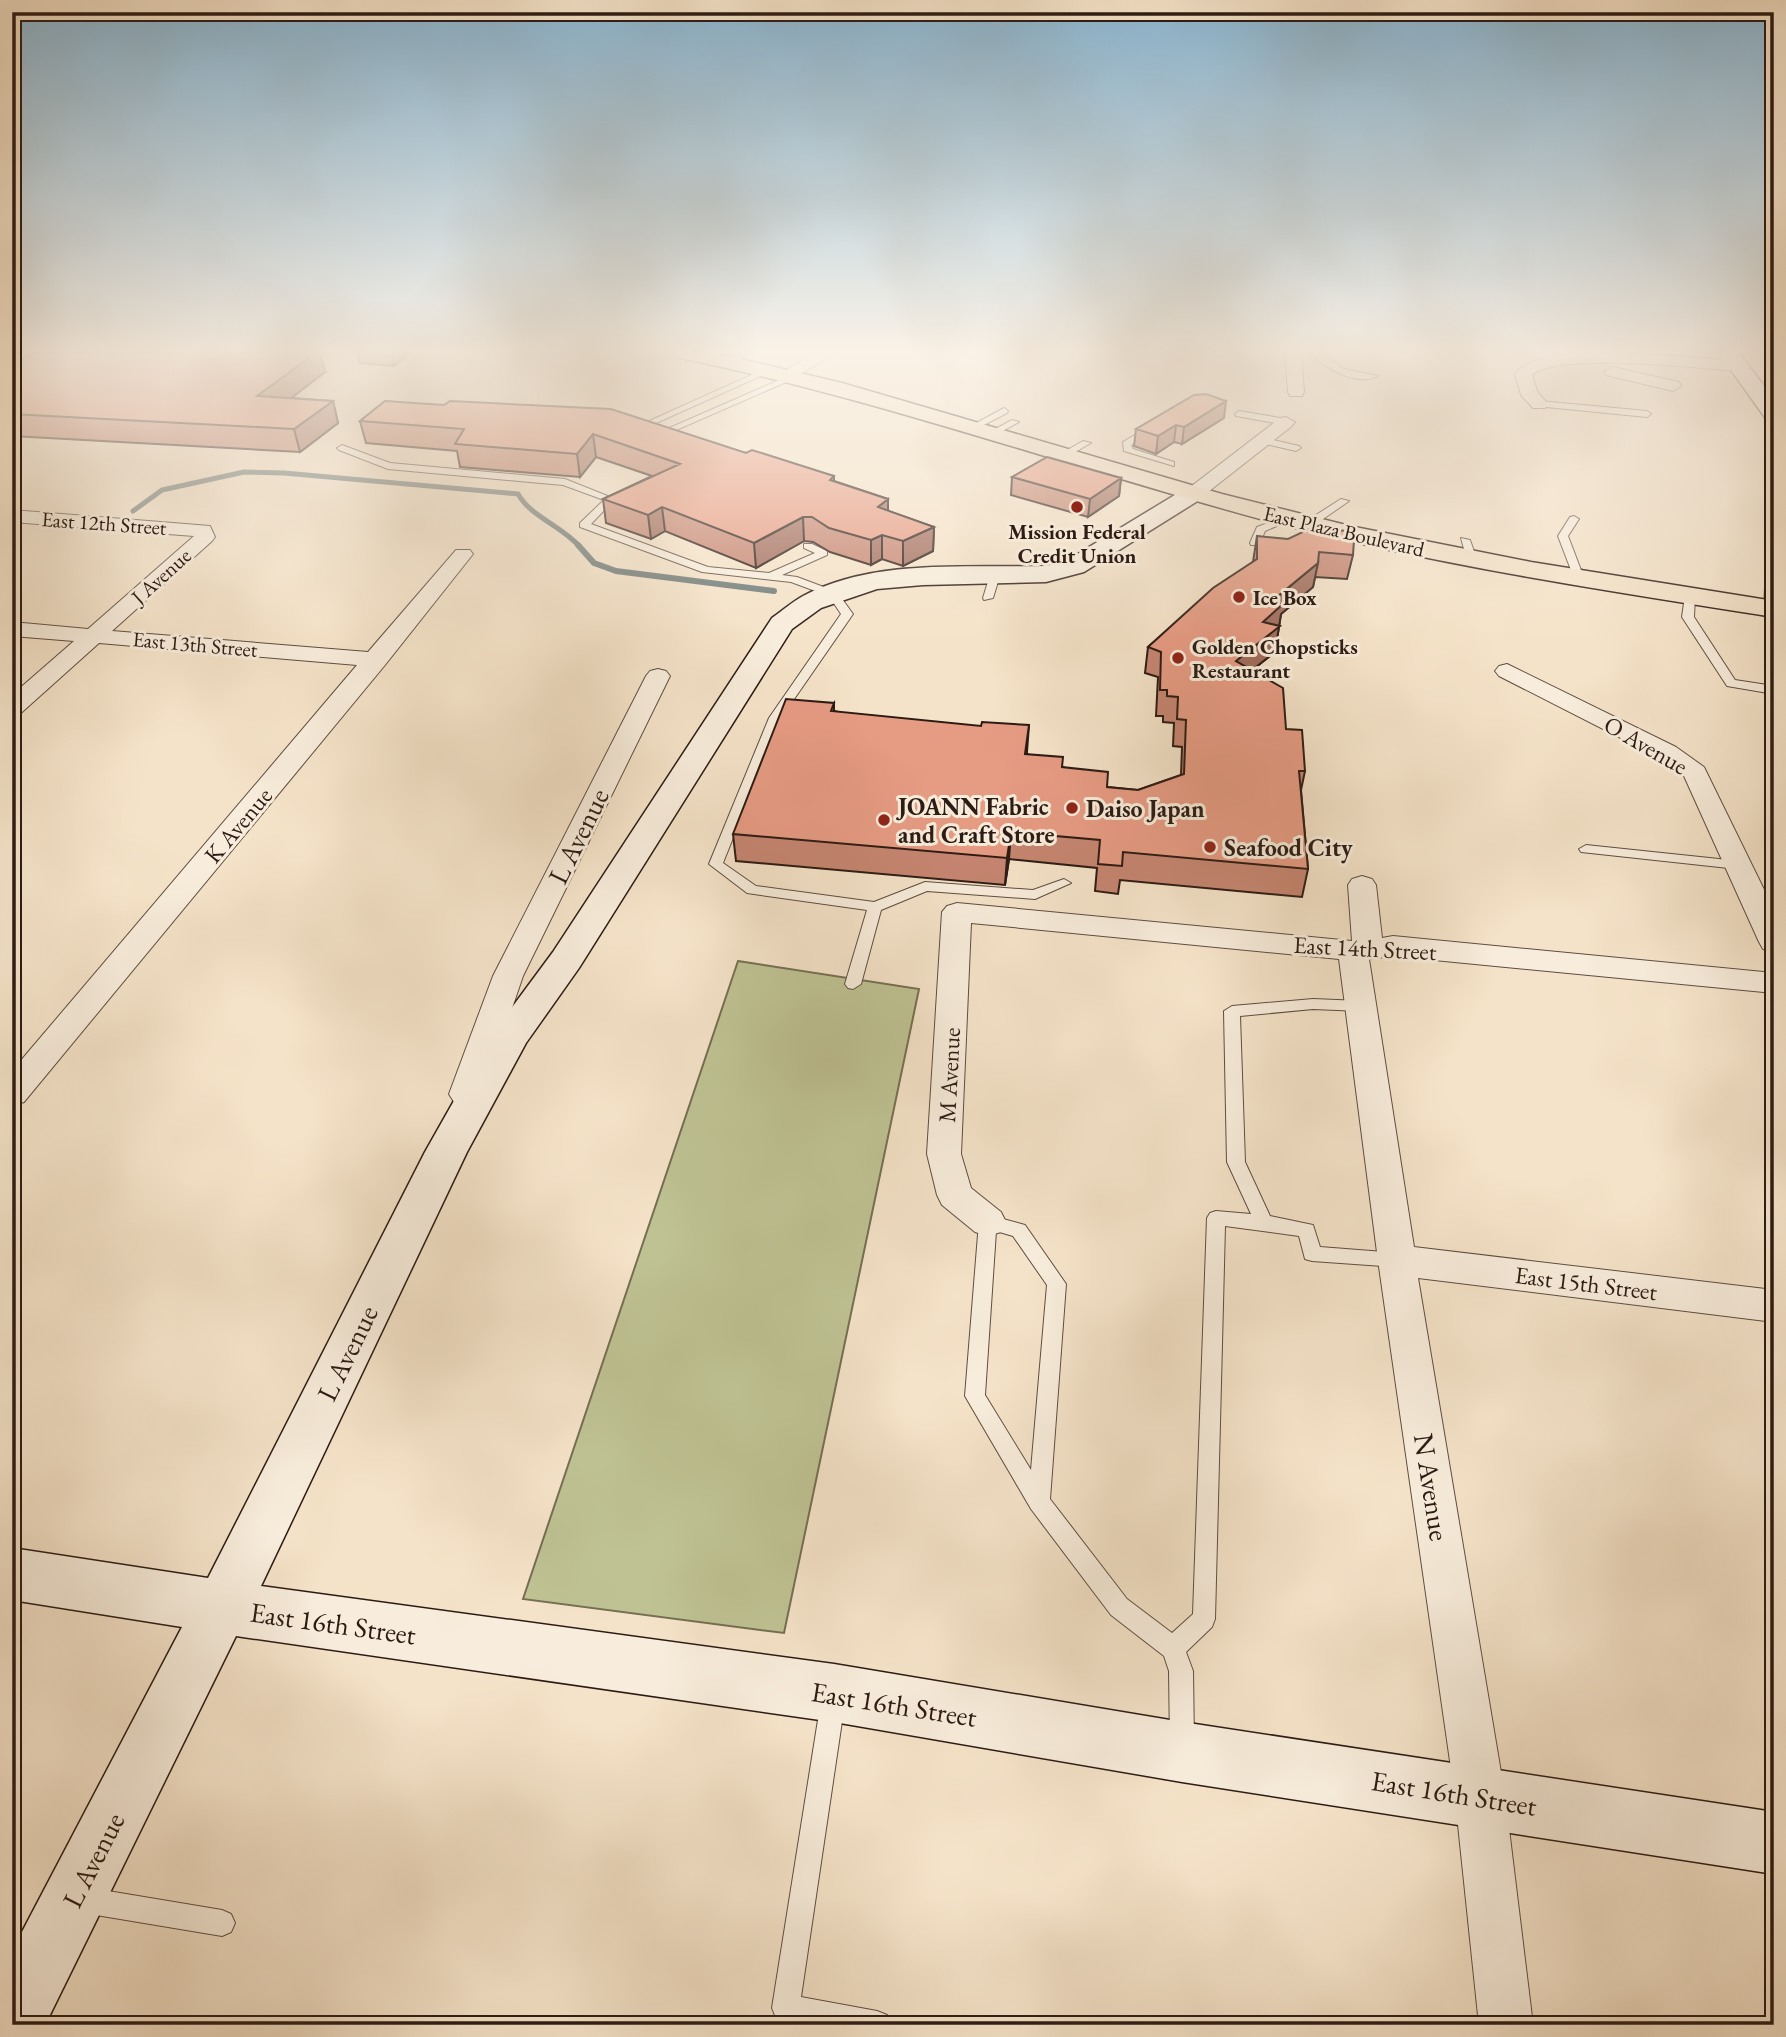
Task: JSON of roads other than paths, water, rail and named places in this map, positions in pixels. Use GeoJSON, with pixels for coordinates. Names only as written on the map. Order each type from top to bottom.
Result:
{"type":"FeatureCollection","features":[{"type":"Feature","properties":{"kind":"main road","name":"East Plaza Boulevard"},"geometry":{"type":"LineString","coordinates":[[1041,447],[1299,521],[1469,550],[1579,578],[1690,596],[1772,601]]}},
{"type":"Feature","properties":{"kind":"street"},"geometry":{"type":"LineString","coordinates":[[446,1152],[510,1037],[566,960],[782,624],[812,602],[877,581],[991,587],[1075,567],[1196,492],[1256,447]]}},
{"type":"Feature","properties":{"kind":"street","name":"East 12th Street"},"geometry":{"type":"LineString","coordinates":[[12,516],[195,529]]}},
{"type":"Feature","properties":{"kind":"street","name":"J Avenue"},"geometry":{"type":"LineString","coordinates":[[12,708],[205,537],[203,530],[195,529]]}},
{"type":"Feature","properties":{"kind":"street","name":"K Avenue"},"geometry":{"type":"LineString","coordinates":[[12,1094],[463,554]]}},
{"type":"Feature","properties":{"kind":"street","name":"East 13th Street"},"geometry":{"type":"LineString","coordinates":[[12,629],[377,660]]}},
{"type":"Feature","properties":{"kind":"street","name":"O Avenue"},"geometry":{"type":"LineString","coordinates":[[1507,671],[1667,752],[1695,772],[1774,942]]}},
{"type":"Feature","properties":{"kind":"street","name":"L Avenue"},"geometry":{"type":"LineString","coordinates":[[12,2020],[222,1607],[446,1152],[508,976],[658,676]]}},
{"type":"Feature","properties":{"kind":"street","name":"N Avenue"},"geometry":{"type":"LineString","coordinates":[[1362,885],[1361,1006],[1397,1260],[1480,1796],[1506,2025]]}},
{"type":"Feature","properties":{"kind":"street","name":"East 14th Street"},"geometry":{"type":"LineString","coordinates":[[957,912],[1361,950],[1393,946],[1774,983]]}},
{"type":"Feature","properties":{"kind":"street","name":"M Avenue"},"geometry":{"type":"LineString","coordinates":[[957,912],[944,1154],[955,1195],[988,1222]]}},
{"type":"Feature","properties":{"kind":"street","name":"East 15th Street"},"geometry":{"type":"LineString","coordinates":[[1397,1260],[1774,1306]]}},
{"type":"Feature","properties":{"kind":"street","name":"East 16th Street"},"geometry":{"type":"LineString","coordinates":[[12,1574],[222,1607],[834,1693],[1182,1752],[1774,1843]]}},
{"type":"Feature","properties":{"kind":"lane"},"geometry":{"type":"LineString","coordinates":[[342,447],[388,466],[565,482],[610,499],[584,524],[706,570],[793,579],[833,594],[847,614],[775,718],[716,864],[752,890],[875,907],[925,886],[1035,895],[1064,883]]}},
{"type":"Feature","properties":{"kind":"lane"},"geometry":{"type":"LineString","coordinates":[[1065,454],[1078,447]]}},
{"type":"Feature","properties":{"kind":"lane"},"geometry":{"type":"LineString","coordinates":[[1128,447],[1129,450],[1171,464],[1148,478]]}},
{"type":"Feature","properties":{"kind":"lane"},"geometry":{"type":"LineString","coordinates":[[1292,447],[1296,448]]}},
{"type":"Feature","properties":{"kind":"lane"},"geometry":{"type":"LineString","coordinates":[[1299,521],[1344,501]]}},
{"type":"Feature","properties":{"kind":"lane"},"geometry":{"type":"LineString","coordinates":[[1574,519],[1563,536],[1579,578]]}},
{"type":"Feature","properties":{"kind":"lane"},"geometry":{"type":"LineString","coordinates":[[771,576],[823,553],[808,546]]}},
{"type":"Feature","properties":{"kind":"lane"},"geometry":{"type":"LineString","coordinates":[[1690,596],[1688,617],[1731,683],[1774,690]]}},
{"type":"Feature","properties":{"kind":"lane"},"geometry":{"type":"LineString","coordinates":[[1586,849],[1738,865]]}},
{"type":"Feature","properties":{"kind":"lane"},"geometry":{"type":"LineString","coordinates":[[853,984],[875,907]]}},
{"type":"Feature","properties":{"kind":"lane"},"geometry":{"type":"LineString","coordinates":[[1264,1222],[1236,1161],[1232,1011],[1313,1003],[1361,1006]]}},
{"type":"Feature","properties":{"kind":"lane"},"geometry":{"type":"LineString","coordinates":[[1173,1648],[1204,1619],[1216,1218],[1264,1222],[1307,1230],[1312,1254],[1397,1260]]}},
{"type":"Feature","properties":{"kind":"lane"},"geometry":{"type":"LineString","coordinates":[[1039,1502],[1056,1284],[1019,1230],[988,1222],[975,1396],[1039,1502],[1119,1607],[1173,1648],[1181,1671],[1182,1752]]}},
{"type":"Feature","properties":{"kind":"lane"},"geometry":{"type":"LineString","coordinates":[[834,1693],[786,2008],[877,2025]]}},
{"type":"Feature","properties":{"kind":"lane"},"geometry":{"type":"LineString","coordinates":[[74,1898],[222,1923]]}},
{"type":"Feature","properties":{"kind":"waterway"},"geometry":{"type":"LineString","coordinates":[[133,511],[162,490],[244,472],[284,473],[518,494],[531,509],[578,545]]}},
{"type":"Feature","properties":{"kind":"waterway"},"geometry":{"type":"LineString","coordinates":[[578,545],[594,563],[616,571],[774,591]]}},
{"type":"Feature","properties":{"kind":"place","name":"Mission Federal Credit Union"},"geometry":{"type":"Point","coordinates":[1077,507]}},
{"type":"Feature","properties":{"kind":"place","name":"Ice Box"},"geometry":{"type":"Point","coordinates":[1239,597]}},
{"type":"Feature","properties":{"kind":"place","name":"Golden Chopsticks Restaurant"},"geometry":{"type":"Point","coordinates":[1178,658]}},
{"type":"Feature","properties":{"kind":"place","name":"Daiso Japan"},"geometry":{"type":"Point","coordinates":[1072,808]}},
{"type":"Feature","properties":{"kind":"place","name":"JOANN Fabric and Craft Store"},"geometry":{"type":"Point","coordinates":[884,820]}},
{"type":"Feature","properties":{"kind":"place","name":"Seafood City"},"geometry":{"type":"Point","coordinates":[1210,847]}}]}
